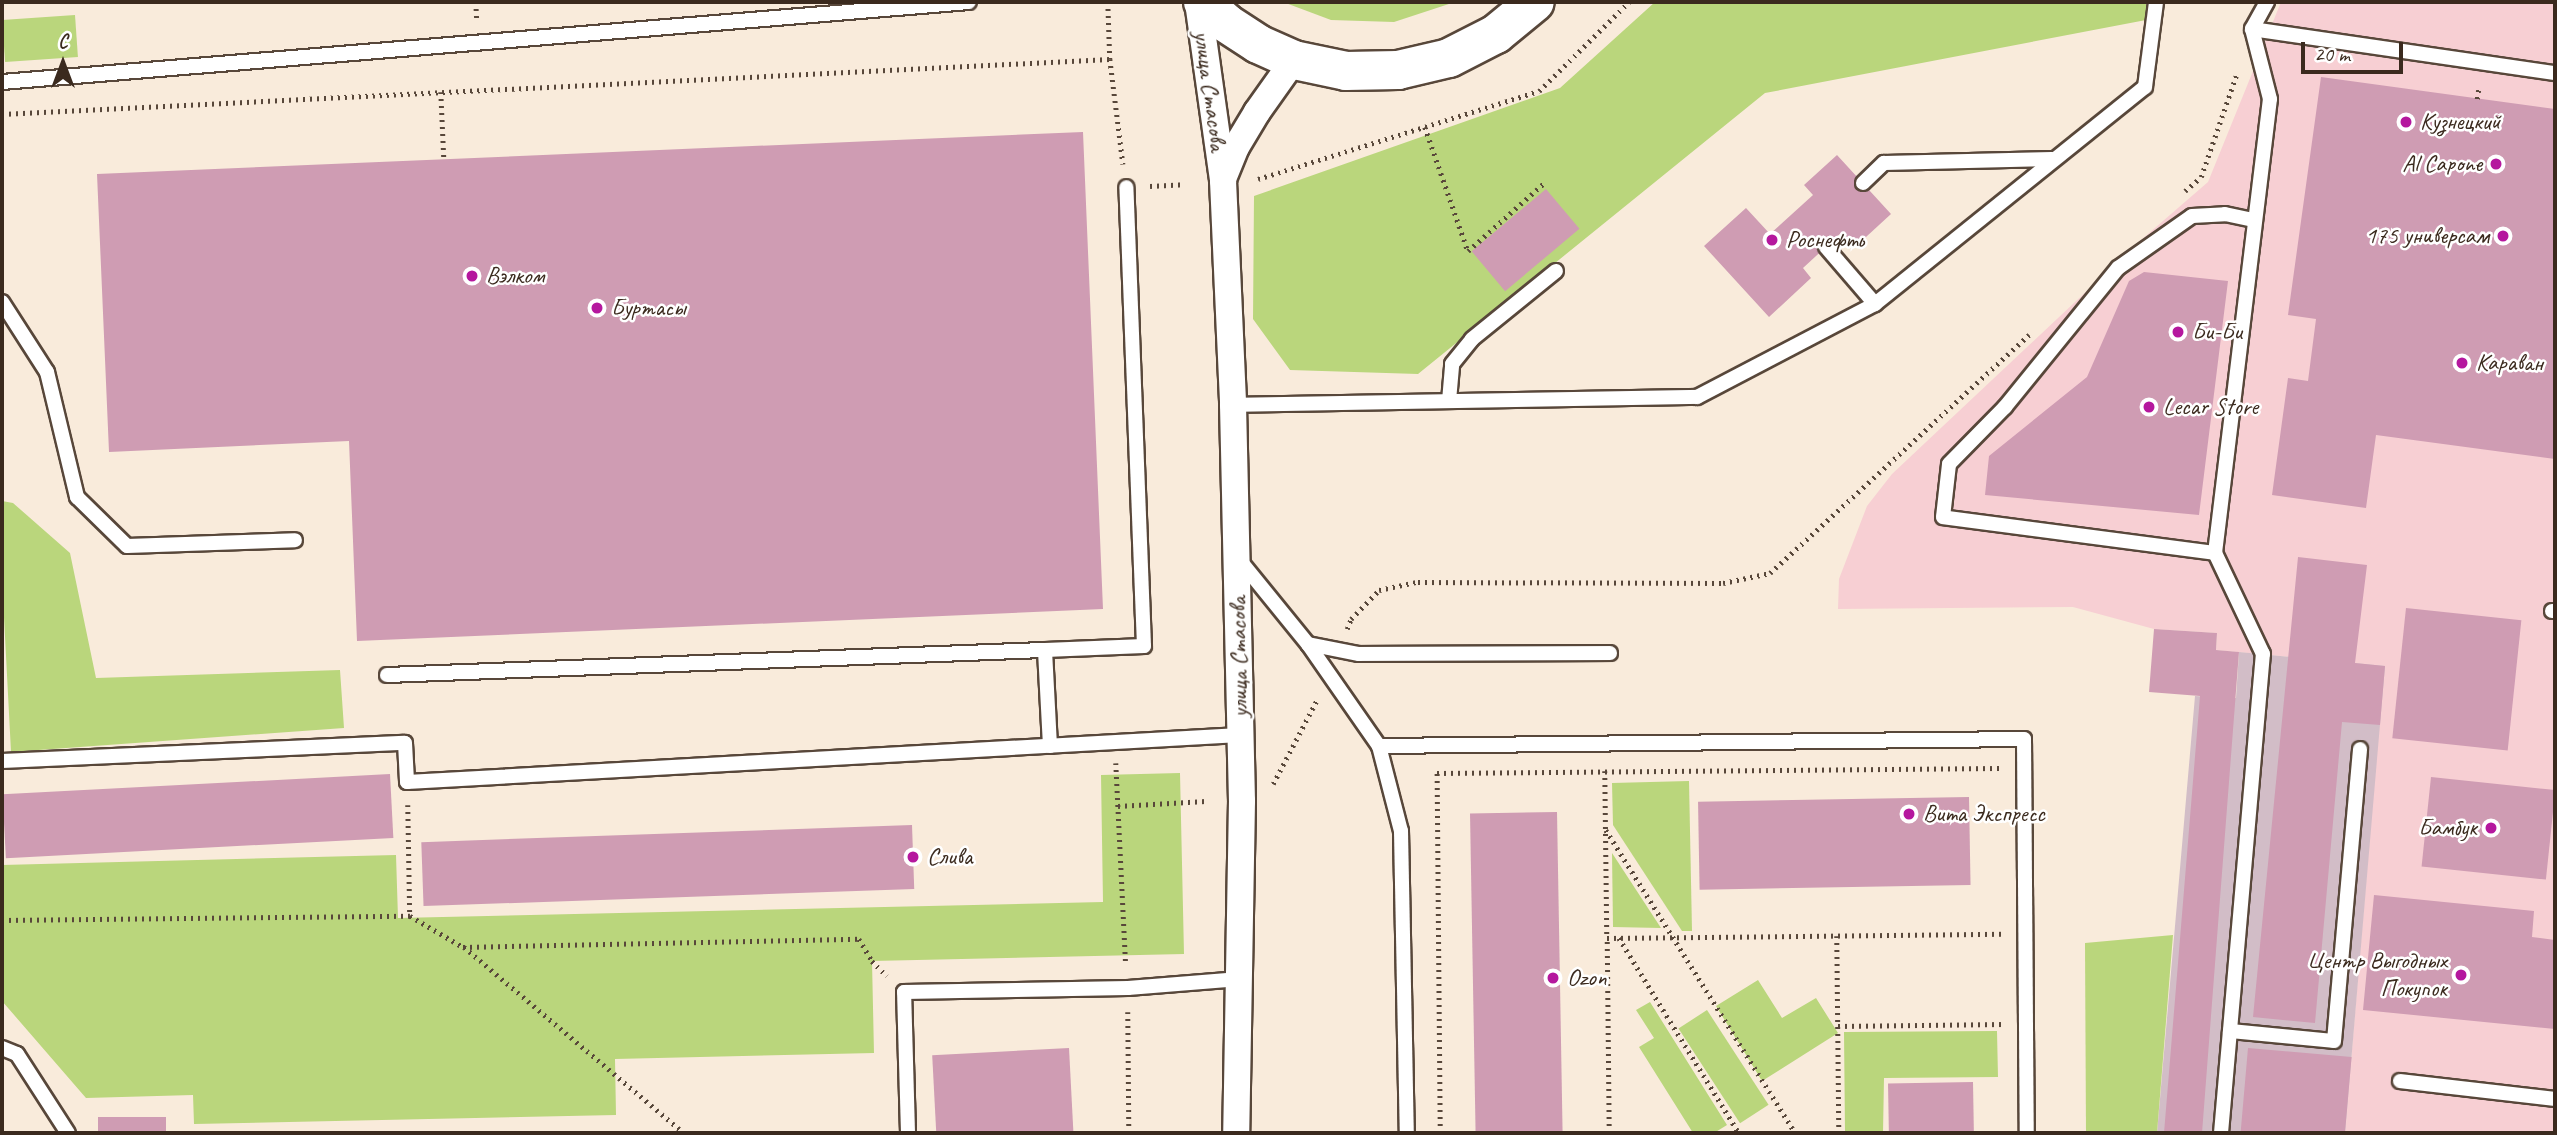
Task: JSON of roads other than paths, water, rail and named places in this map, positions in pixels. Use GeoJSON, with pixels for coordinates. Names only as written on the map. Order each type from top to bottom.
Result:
{"type":"FeatureCollection","features":[{"type":"Feature","properties":{"kind":"main road"},"geometry":{"type":"LineString","coordinates":[[1201,2],[1258,44],[1294,60],[1346,71],[1411,67],[1450,58],[1496,34],[1535,2]]}},
{"type":"Feature","properties":{"kind":"street","name":"улица Стасова"},"geometry":{"type":"LineString","coordinates":[[1201,2],[1223,181],[1233,405],[1240,736],[1240,979],[1236,1133]]}},
{"type":"Feature","properties":{"kind":"street","name":"улица Стасова"},"geometry":{"type":"LineString","coordinates":[[1223,181],[1243,135],[1294,60]]}},
{"type":"Feature","properties":{"kind":"lane"},"geometry":{"type":"LineString","coordinates":[[2,82],[969,2]]}},
{"type":"Feature","properties":{"kind":"lane"},"geometry":{"type":"LineString","coordinates":[[1233,405],[1698,397],[1875,303],[2145,87],[2156,2]]}},
{"type":"Feature","properties":{"kind":"lane"},"geometry":{"type":"LineString","coordinates":[[2221,1133],[2263,654],[2215,553],[2270,99],[2252,29],[2267,2]]}},
{"type":"Feature","properties":{"kind":"lane"},"geometry":{"type":"LineString","coordinates":[[2252,29],[2555,74]]}},
{"type":"Feature","properties":{"kind":"lane"},"geometry":{"type":"LineString","coordinates":[[1863,183],[1884,163],[2052,159]]}},
{"type":"Feature","properties":{"kind":"lane"},"geometry":{"type":"LineString","coordinates":[[387,675],[1144,646],[1126,187]]}},
{"type":"Feature","properties":{"kind":"lane"},"geometry":{"type":"LineString","coordinates":[[2215,553],[1943,517],[1949,464],[2005,407],[2118,268],[2192,216],[2225,214],[2254,220]]}},
{"type":"Feature","properties":{"kind":"lane"},"geometry":{"type":"LineString","coordinates":[[1826,247],[1875,303]]}},
{"type":"Feature","properties":{"kind":"lane"},"geometry":{"type":"LineString","coordinates":[[1450,401],[1452,364],[1472,339],[1556,271]]}},
{"type":"Feature","properties":{"kind":"lane"},"geometry":{"type":"LineString","coordinates":[[2,302],[47,372],[77,497],[127,546],[295,540]]}},
{"type":"Feature","properties":{"kind":"lane"},"geometry":{"type":"LineString","coordinates":[[1236,555],[1308,644],[1379,746],[1401,831],[1407,1133]]}},
{"type":"Feature","properties":{"kind":"lane"},"geometry":{"type":"LineString","coordinates":[[1308,644],[1359,654],[1610,653]]}},
{"type":"Feature","properties":{"kind":"lane"},"geometry":{"type":"LineString","coordinates":[[1045,650],[1049,746]]}},
{"type":"Feature","properties":{"kind":"lane"},"geometry":{"type":"LineString","coordinates":[[2,761],[405,743],[407,782],[1240,736]]}},
{"type":"Feature","properties":{"kind":"lane"},"geometry":{"type":"LineString","coordinates":[[1379,746],[2024,739],[2028,1133]]}},
{"type":"Feature","properties":{"kind":"lane"},"geometry":{"type":"LineString","coordinates":[[2230,1031],[2334,1041],[2360,749]]}},
{"type":"Feature","properties":{"kind":"lane"},"geometry":{"type":"LineString","coordinates":[[908,1133],[904,992],[1128,988],[1240,979]]}},
{"type":"Feature","properties":{"kind":"lane"},"geometry":{"type":"LineString","coordinates":[[2,1048],[17,1054],[68,1133]]}},
{"type":"Feature","properties":{"kind":"lane"},"geometry":{"type":"LineString","coordinates":[[2400,1080],[2555,1099]]}},
{"type":"Feature","properties":{"kind":"place","name":"Кузнецкий"},"geometry":{"type":"Point","coordinates":[2406,122]}},
{"type":"Feature","properties":{"kind":"place","name":"Al Capone"},"geometry":{"type":"Point","coordinates":[2496,164]}},
{"type":"Feature","properties":{"kind":"place","name":"175 универсам"},"geometry":{"type":"Point","coordinates":[2503,236]}},
{"type":"Feature","properties":{"kind":"place","name":"Роснефть"},"geometry":{"type":"Point","coordinates":[1772,240]}},
{"type":"Feature","properties":{"kind":"place","name":"Вэлком"},"geometry":{"type":"Point","coordinates":[472,276]}},
{"type":"Feature","properties":{"kind":"place","name":"Буртасы"},"geometry":{"type":"Point","coordinates":[597,308]}},
{"type":"Feature","properties":{"kind":"place","name":"Би-Би"},"geometry":{"type":"Point","coordinates":[2178,332]}},
{"type":"Feature","properties":{"kind":"place","name":"Караван"},"geometry":{"type":"Point","coordinates":[2462,363]}},
{"type":"Feature","properties":{"kind":"place","name":"Lecar Store"},"geometry":{"type":"Point","coordinates":[2149,407]}},
{"type":"Feature","properties":{"kind":"place","name":"Вита Экспресс"},"geometry":{"type":"Point","coordinates":[1909,814]}},
{"type":"Feature","properties":{"kind":"place","name":"Бамбук"},"geometry":{"type":"Point","coordinates":[2491,828]}},
{"type":"Feature","properties":{"kind":"place","name":"Слива"},"geometry":{"type":"Point","coordinates":[913,857]}},
{"type":"Feature","properties":{"kind":"place","name":"Центр Выгодных Покупок"},"geometry":{"type":"Point","coordinates":[2461,975]}},
{"type":"Feature","properties":{"kind":"place","name":"Ozon"},"geometry":{"type":"Point","coordinates":[1553,978]}}]}
